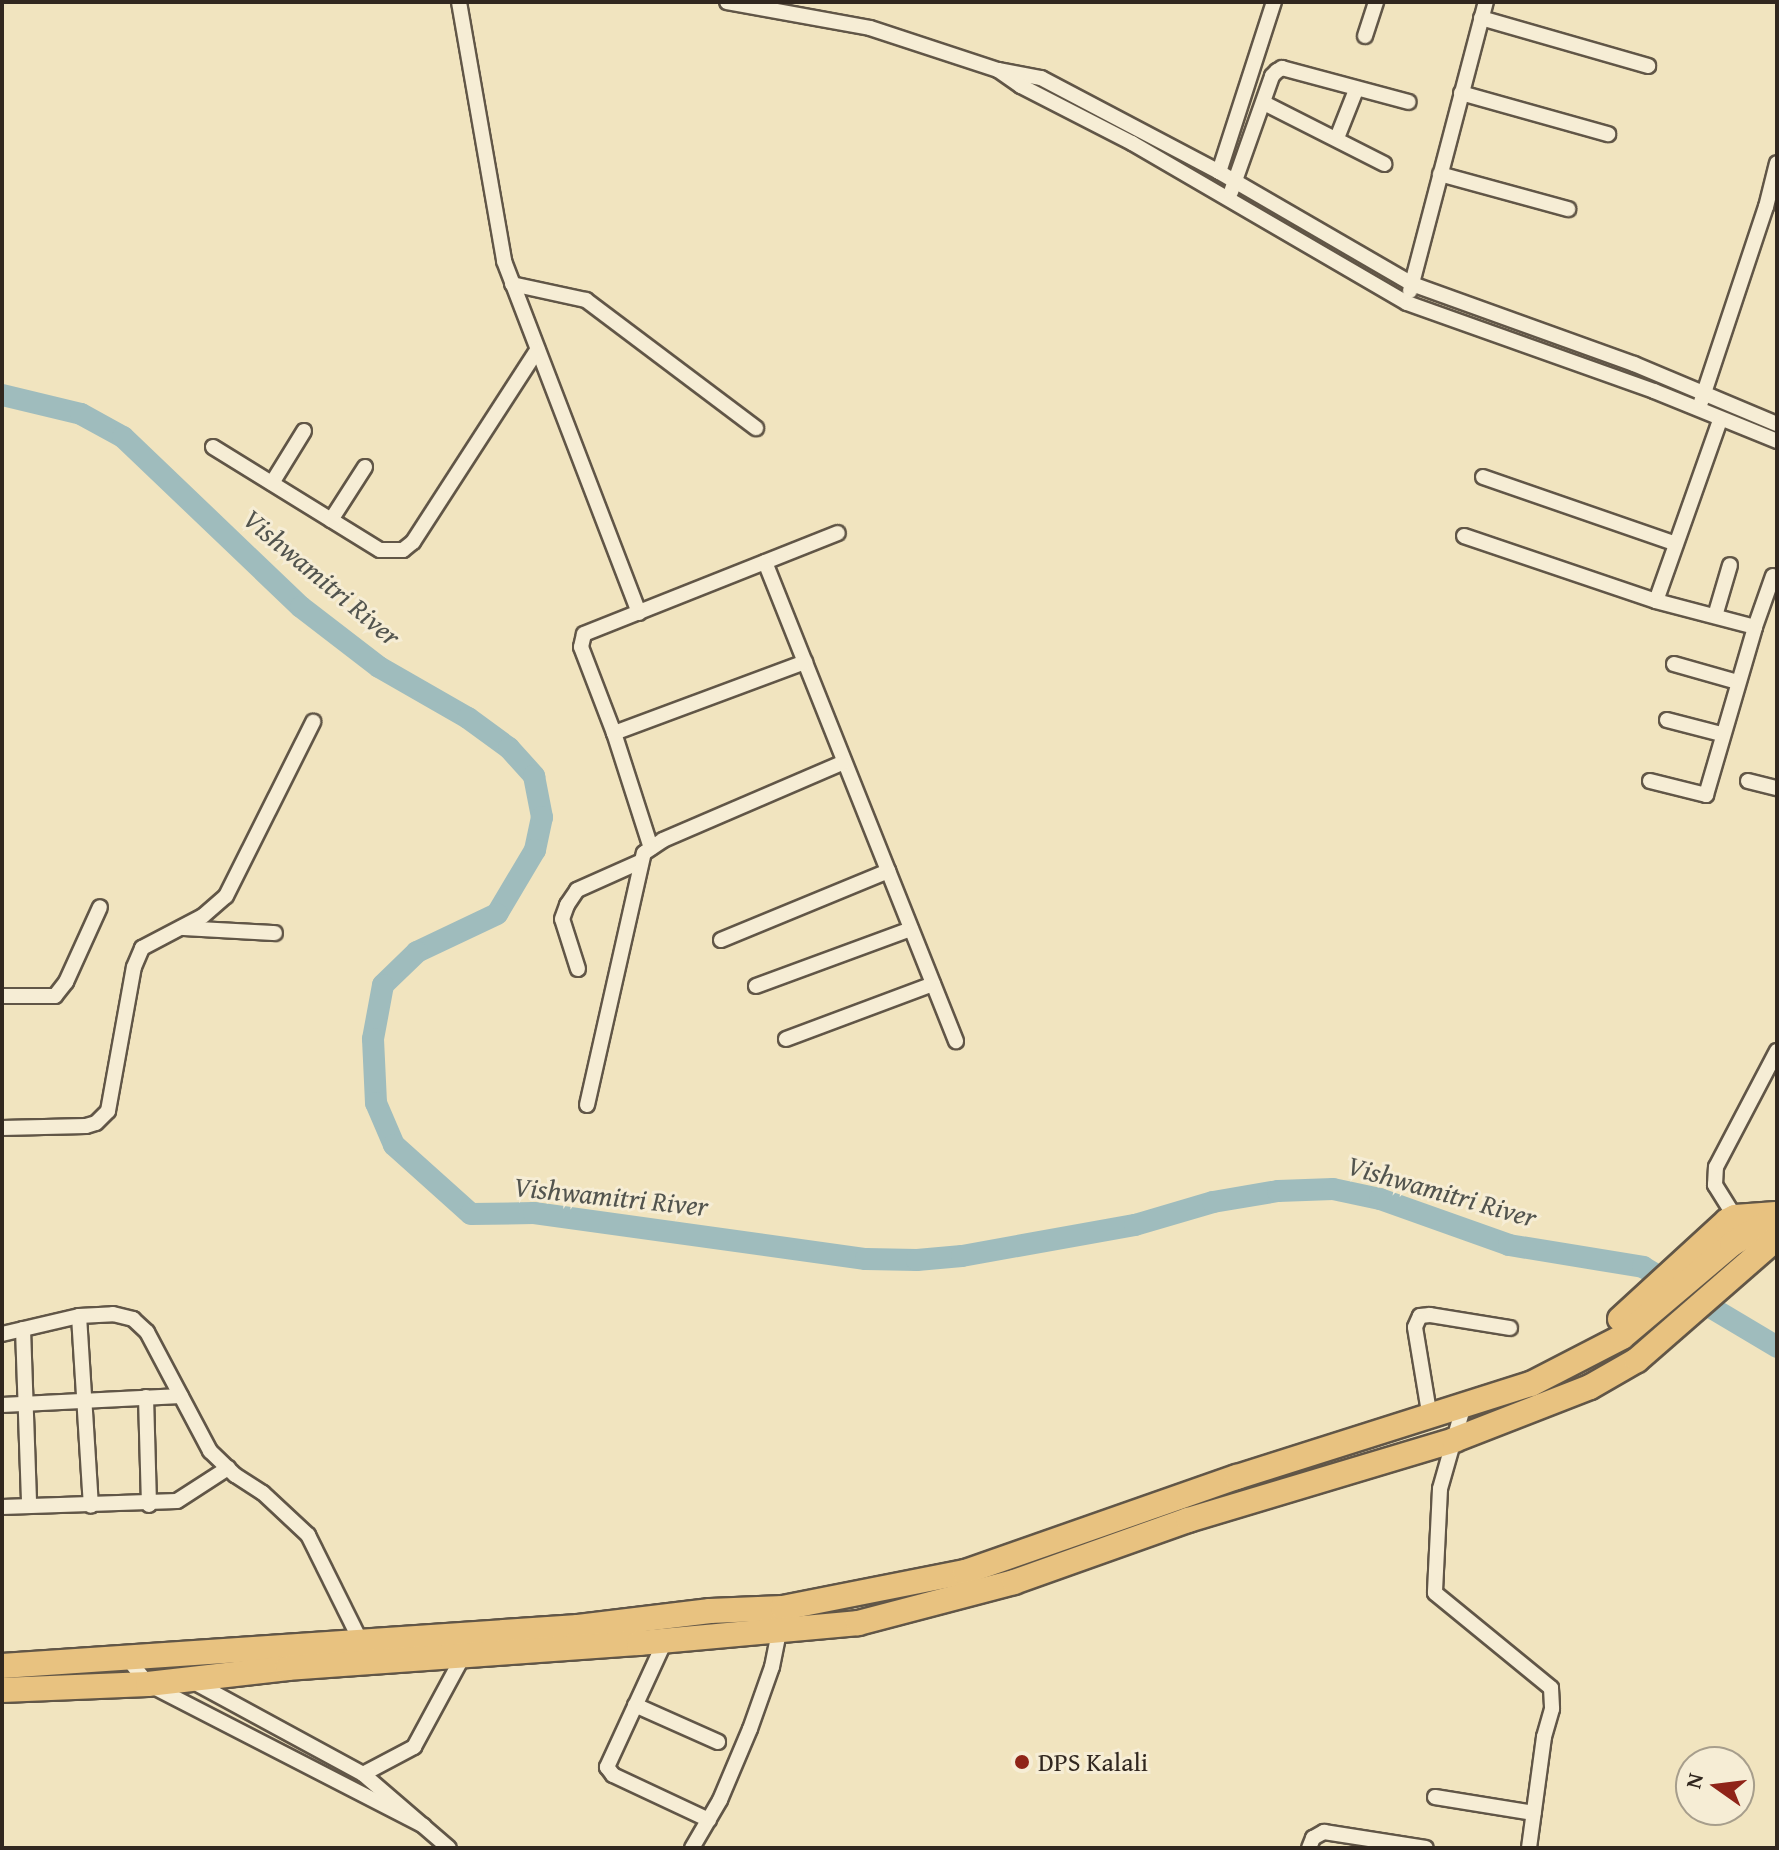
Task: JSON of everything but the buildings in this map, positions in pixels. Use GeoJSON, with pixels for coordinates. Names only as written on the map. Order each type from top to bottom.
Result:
{"type":"FeatureCollection","features":[{"type":"Feature","properties":{"kind":"main road"},"geometry":{"type":"LineString","coordinates":[[2,1666],[129,1660],[361,1642],[665,1641],[781,1619],[965,1572],[1237,1477],[1531,1384],[1619,1330],[1729,1229],[1777,1215]]}},
{"type":"Feature","properties":{"kind":"main road"},"geometry":{"type":"LineString","coordinates":[[2,1690],[148,1684],[710,1611],[858,1623],[1014,1582],[1188,1520],[1454,1440],[1590,1387],[1637,1360],[1768,1245]]}},
{"type":"Feature","properties":{"kind":"street"},"geometry":{"type":"LineString","coordinates":[[459,2],[496,227],[512,284],[639,613]]}},
{"type":"Feature","properties":{"kind":"street"},"geometry":{"type":"LineString","coordinates":[[727,2],[870,28],[998,70],[1041,78],[1219,172],[1412,284],[1634,364],[1777,424]]}},
{"type":"Feature","properties":{"kind":"street"},"geometry":{"type":"LineString","coordinates":[[1219,172],[1274,2]]}},
{"type":"Feature","properties":{"kind":"street"},"geometry":{"type":"LineString","coordinates":[[1365,36],[1376,2]]}},
{"type":"Feature","properties":{"kind":"street"},"geometry":{"type":"LineString","coordinates":[[1407,303],[1486,2]]}},
{"type":"Feature","properties":{"kind":"street"},"geometry":{"type":"LineString","coordinates":[[1481,18],[1648,66]]}},
{"type":"Feature","properties":{"kind":"street"},"geometry":{"type":"LineString","coordinates":[[1228,200],[1272,76],[1282,68],[1409,102]]}},
{"type":"Feature","properties":{"kind":"street"},"geometry":{"type":"LineString","coordinates":[[998,70],[1407,303],[1654,391],[1777,441]]}},
{"type":"Feature","properties":{"kind":"street"},"geometry":{"type":"LineString","coordinates":[[1337,138],[1356,90]]}},
{"type":"Feature","properties":{"kind":"street"},"geometry":{"type":"LineString","coordinates":[[1461,93],[1608,134]]}},
{"type":"Feature","properties":{"kind":"street"},"geometry":{"type":"LineString","coordinates":[[1264,103],[1384,164]]}},
{"type":"Feature","properties":{"kind":"street"},"geometry":{"type":"LineString","coordinates":[[1698,410],[1766,207],[1777,163]]}},
{"type":"Feature","properties":{"kind":"street"},"geometry":{"type":"LineString","coordinates":[[1440,174],[1568,209]]}},
{"type":"Feature","properties":{"kind":"street"},"geometry":{"type":"LineString","coordinates":[[512,284],[586,300],[756,428]]}},
{"type":"Feature","properties":{"kind":"street"},"geometry":{"type":"LineString","coordinates":[[213,447],[380,550],[403,550],[413,542],[537,350]]}},
{"type":"Feature","properties":{"kind":"street"},"geometry":{"type":"LineString","coordinates":[[1656,601],[1720,420]]}},
{"type":"Feature","properties":{"kind":"street"},"geometry":{"type":"LineString","coordinates":[[272,483],[304,431]]}},
{"type":"Feature","properties":{"kind":"street"},"geometry":{"type":"LineString","coordinates":[[331,520],[365,467]]}},
{"type":"Feature","properties":{"kind":"street"},"geometry":{"type":"LineString","coordinates":[[1483,477],[1676,544]]}},
{"type":"Feature","properties":{"kind":"street"},"geometry":{"type":"LineString","coordinates":[[651,848],[614,733],[581,647],[584,634],[838,533]]}},
{"type":"Feature","properties":{"kind":"street"},"geometry":{"type":"LineString","coordinates":[[1464,536],[1656,601],[1755,627]]}},
{"type":"Feature","properties":{"kind":"street"},"geometry":{"type":"LineString","coordinates":[[765,562],[956,1041]]}},
{"type":"Feature","properties":{"kind":"street"},"geometry":{"type":"LineString","coordinates":[[1715,616],[1730,565]]}},
{"type":"Feature","properties":{"kind":"street"},"geometry":{"type":"LineString","coordinates":[[1650,781],[1706,795],[1721,734],[1773,576]]}},
{"type":"Feature","properties":{"kind":"street"},"geometry":{"type":"LineString","coordinates":[[614,733],[805,662]]}},
{"type":"Feature","properties":{"kind":"street"},"geometry":{"type":"LineString","coordinates":[[1674,664],[1737,682]]}},
{"type":"Feature","properties":{"kind":"street"},"geometry":{"type":"LineString","coordinates":[[1667,720],[1721,734]]}},
{"type":"Feature","properties":{"kind":"street"},"geometry":{"type":"LineString","coordinates":[[2,1128],[86,1126],[108,1111],[142,948],[214,909],[226,896],[313,722]]}},
{"type":"Feature","properties":{"kind":"street"},"geometry":{"type":"LineString","coordinates":[[587,1105],[640,862],[651,848],[844,762]]}},
{"type":"Feature","properties":{"kind":"street"},"geometry":{"type":"LineString","coordinates":[[1748,781],[1777,788]]}},
{"type":"Feature","properties":{"kind":"street"},"geometry":{"type":"LineString","coordinates":[[578,969],[562,919],[567,905],[577,890],[640,862]]}},
{"type":"Feature","properties":{"kind":"street"},"geometry":{"type":"LineString","coordinates":[[721,940],[888,871]]}},
{"type":"Feature","properties":{"kind":"street"},"geometry":{"type":"LineString","coordinates":[[2,996],[55,996],[66,982],[100,907]]}},
{"type":"Feature","properties":{"kind":"street"},"geometry":{"type":"LineString","coordinates":[[181,928],[275,933]]}},
{"type":"Feature","properties":{"kind":"street"},"geometry":{"type":"LineString","coordinates":[[756,986],[911,929]]}},
{"type":"Feature","properties":{"kind":"street"},"geometry":{"type":"LineString","coordinates":[[786,1039],[933,984]]}},
{"type":"Feature","properties":{"kind":"street"},"geometry":{"type":"LineString","coordinates":[[1729,1229],[1715,1185],[1716,1167],[1777,1051]]}},
{"type":"Feature","properties":{"kind":"street"},"geometry":{"type":"LineString","coordinates":[[2,1334],[79,1316],[113,1314],[133,1319],[147,1332],[210,1451],[263,1493],[308,1535],[361,1642]]}},
{"type":"Feature","properties":{"kind":"street"},"geometry":{"type":"LineString","coordinates":[[79,1316],[91,1506]]}},
{"type":"Feature","properties":{"kind":"street"},"geometry":{"type":"LineString","coordinates":[[1430,1418],[1415,1327],[1420,1316],[1510,1328]]}},
{"type":"Feature","properties":{"kind":"street"},"geometry":{"type":"LineString","coordinates":[[23,1329],[29,1505]]}},
{"type":"Feature","properties":{"kind":"street"},"geometry":{"type":"LineString","coordinates":[[2,1405],[181,1396]]}},
{"type":"Feature","properties":{"kind":"street"},"geometry":{"type":"LineString","coordinates":[[146,1397],[149,1505]]}},
{"type":"Feature","properties":{"kind":"street"},"geometry":{"type":"LineString","coordinates":[[1463,1408],[1440,1489],[1435,1593],[1551,1688],[1552,1709],[1544,1737],[1529,1848]]}},
{"type":"Feature","properties":{"kind":"street"},"geometry":{"type":"LineString","coordinates":[[2,1507],[149,1505],[177,1501],[228,1468]]}},
{"type":"Feature","properties":{"kind":"street"},"geometry":{"type":"LineString","coordinates":[[692,1848],[709,1820],[750,1729],[772,1667],[781,1619]]}},
{"type":"Feature","properties":{"kind":"street"},"geometry":{"type":"LineString","coordinates":[[665,1641],[609,1759],[608,1771],[709,1820]]}},
{"type":"Feature","properties":{"kind":"street"},"geometry":{"type":"LineString","coordinates":[[363,1774],[414,1747],[469,1644]]}},
{"type":"Feature","properties":{"kind":"street"},"geometry":{"type":"LineString","coordinates":[[129,1660],[148,1684],[424,1826]]}},
{"type":"Feature","properties":{"kind":"street"},"geometry":{"type":"LineString","coordinates":[[188,1679],[363,1774],[448,1848]]}},
{"type":"Feature","properties":{"kind":"street"},"geometry":{"type":"LineString","coordinates":[[635,1705],[718,1742]]}},
{"type":"Feature","properties":{"kind":"street"},"geometry":{"type":"LineString","coordinates":[[1435,1797],[1534,1813]]}},
{"type":"Feature","properties":{"kind":"street"},"geometry":{"type":"LineString","coordinates":[[1309,1848],[1313,1838],[1324,1832],[1426,1848]]}},
{"type":"Feature","properties":{"kind":"waterway","name":"Vishwamitri River"},"geometry":{"type":"LineString","coordinates":[[2,395],[81,414],[123,437],[301,607],[379,667],[468,718],[509,748],[534,776],[542,817],[535,850],[497,914],[417,952],[383,985],[373,1039],[376,1103],[394,1145],[471,1214],[534,1213],[866,1259],[917,1260],[962,1256],[1135,1225],[1213,1202],[1278,1191],[1333,1189],[1380,1199],[1509,1245],[1643,1267],[1777,1347]]}},
{"type":"Feature","properties":{"kind":"place","name":"DPS Kalali"},"geometry":{"type":"Point","coordinates":[1022,1762]}}]}
